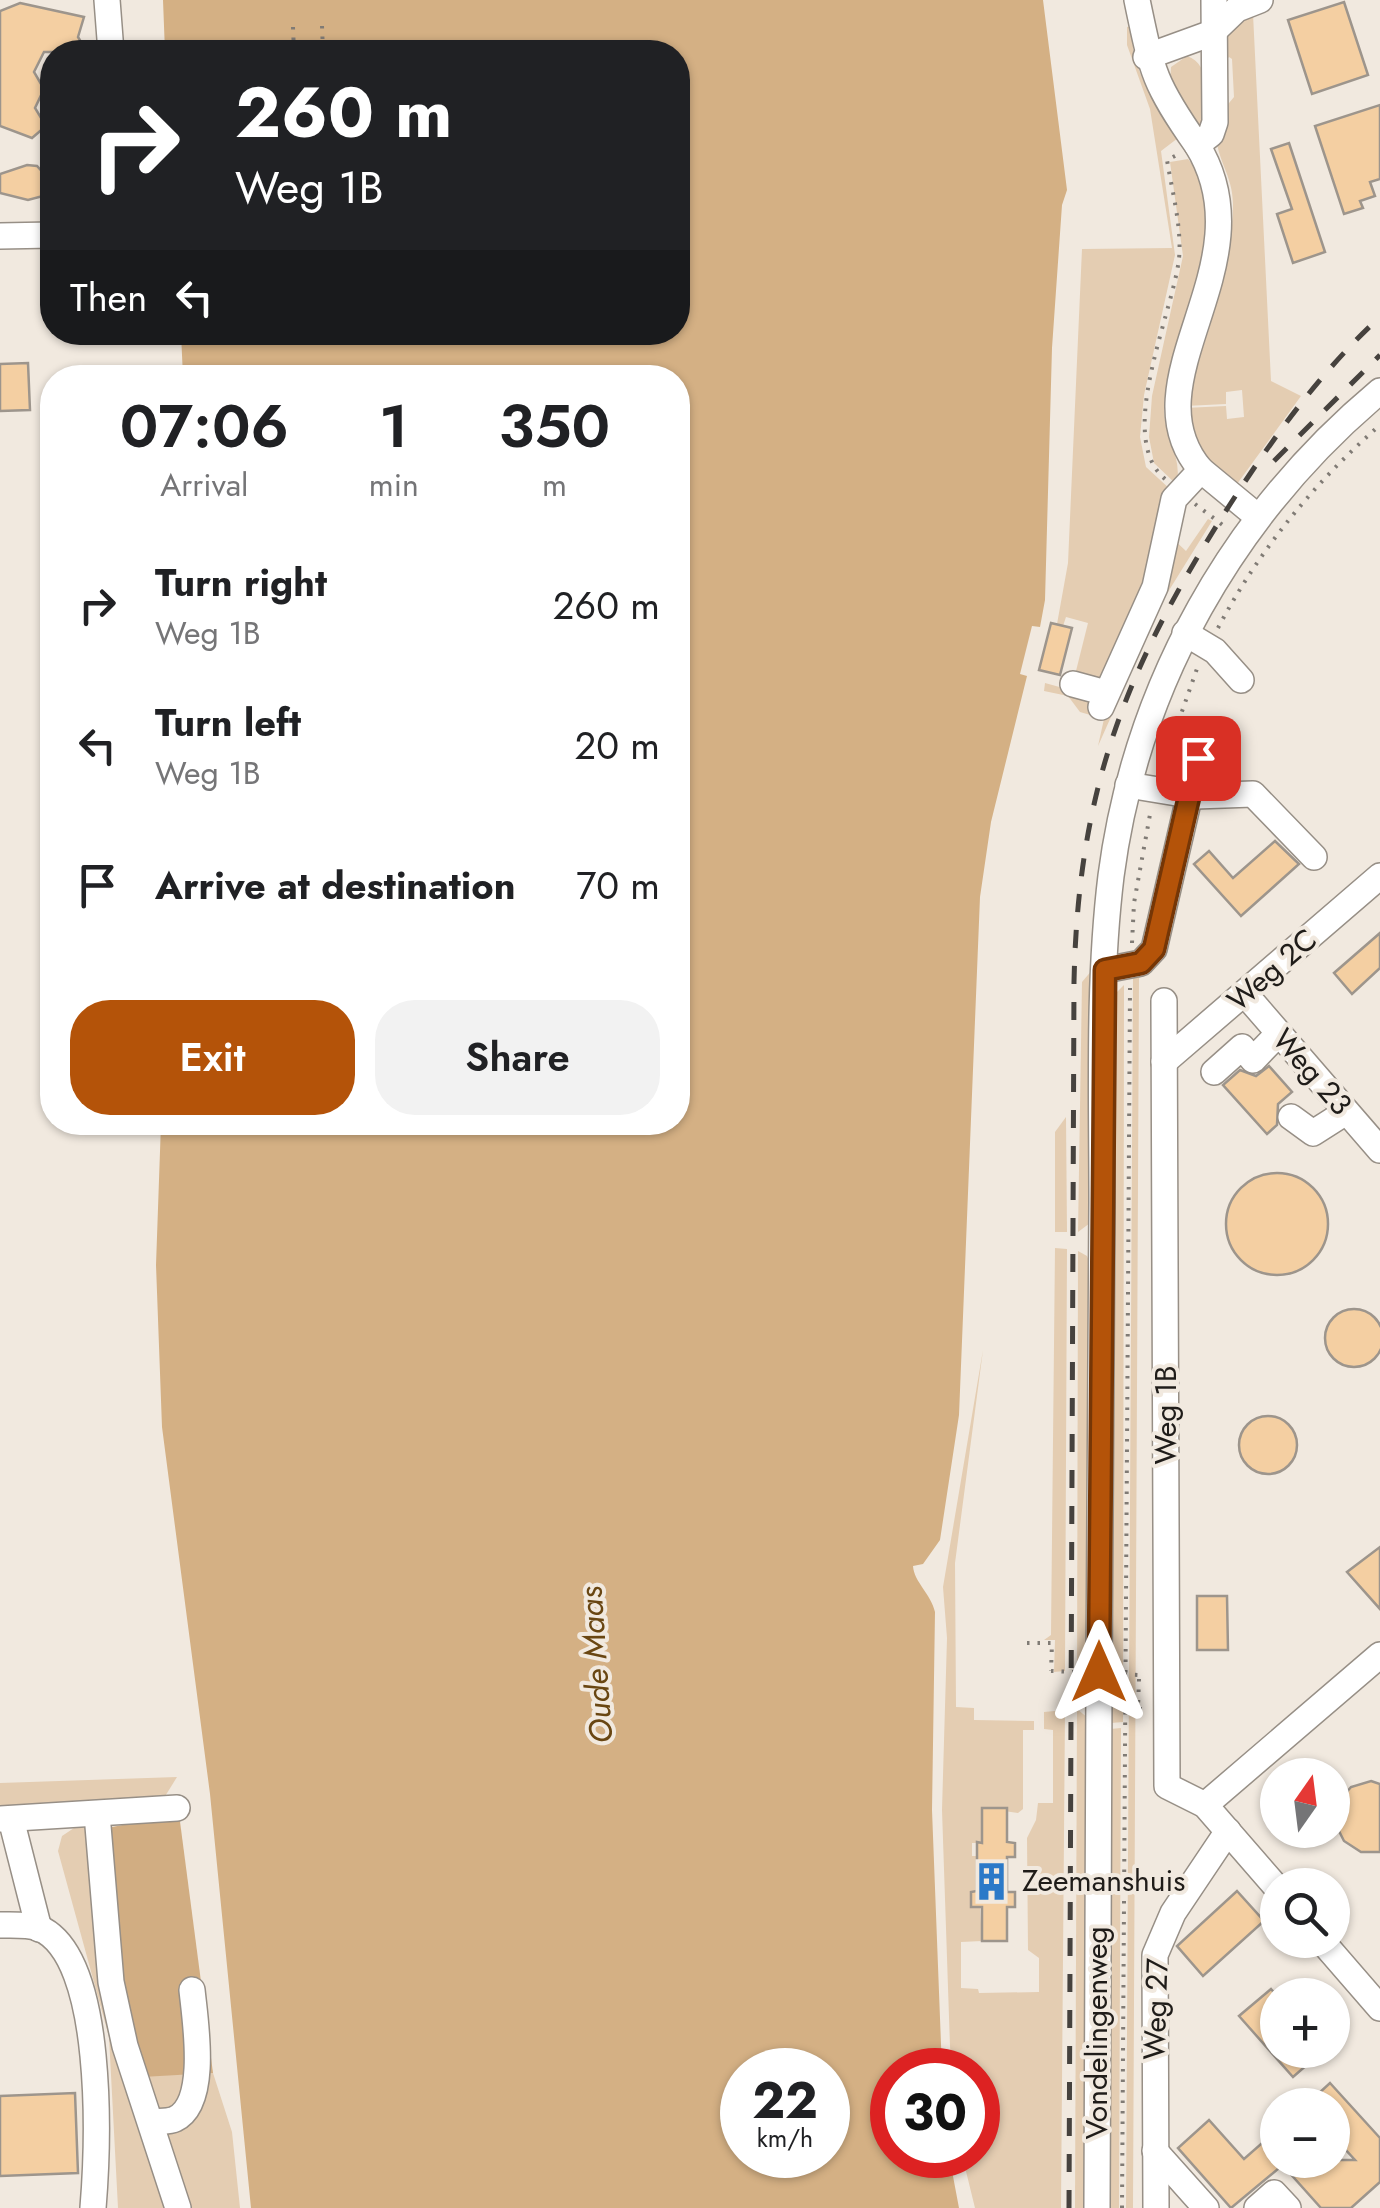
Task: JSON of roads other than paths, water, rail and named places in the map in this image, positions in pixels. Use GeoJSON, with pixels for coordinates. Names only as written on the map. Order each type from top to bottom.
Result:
{"type":"FeatureCollection","features":[{"type":"Feature","properties":{"kind":"street"},"geometry":{"type":"LineString","coordinates":[[107,0],[110,40]]}},
{"type":"Feature","properties":{"kind":"street"},"geometry":{"type":"LineString","coordinates":[[1138,0],[1146,57],[1158,90],[1197,145],[1216,184],[1222,222],[1176,406],[1181,440],[1201,470],[1258,517]]}},
{"type":"Feature","properties":{"kind":"street"},"geometry":{"type":"LineString","coordinates":[[1197,145],[1211,134],[1215,122],[1214,0]]}},
{"type":"Feature","properties":{"kind":"street"},"geometry":{"type":"LineString","coordinates":[[1146,57],[1212,33],[1236,9],[1260,0]]}},
{"type":"Feature","properties":{"kind":"street"},"geometry":{"type":"LineString","coordinates":[[0,236],[40,234]]}},
{"type":"Feature","properties":{"kind":"street","name":"Vondelingenweg"},"geometry":{"type":"LineString","coordinates":[[1096,2208],[1105,970],[1112,876],[1128,785],[1152,708],[1185,633],[1258,517],[1322,443],[1380,391]]}},
{"type":"Feature","properties":{"kind":"street"},"geometry":{"type":"LineString","coordinates":[[1073,684],[1104,700],[1155,586],[1174,499],[1201,470]]}},
{"type":"Feature","properties":{"kind":"street"},"geometry":{"type":"LineString","coordinates":[[1185,633],[1215,651],[1241,680]]}},
{"type":"Feature","properties":{"kind":"street"},"geometry":{"type":"LineString","coordinates":[[1105,970],[1141,963],[1154,949],[1198,758]]}},
{"type":"Feature","properties":{"kind":"street"},"geometry":{"type":"LineString","coordinates":[[1128,785],[1190,795],[1253,794],[1314,857]]}},
{"type":"Feature","properties":{"kind":"street","name":"Weg 2C"},"geometry":{"type":"LineString","coordinates":[[1164,1062],[1380,876]]}},
{"type":"Feature","properties":{"kind":"street","name":"Weg 23"},"geometry":{"type":"LineString","coordinates":[[1245,994],[1380,1150]]}},
{"type":"Feature","properties":{"kind":"street","name":"Weg 1B"},"geometry":{"type":"LineString","coordinates":[[1164,1001],[1167,1786],[1205,1805]]}},
{"type":"Feature","properties":{"kind":"street"},"geometry":{"type":"LineString","coordinates":[[1214,1072],[1242,1047],[1253,1060],[1278,1034]]}},
{"type":"Feature","properties":{"kind":"street"},"geometry":{"type":"LineString","coordinates":[[1291,1117],[1312,1133],[1346,1112]]}},
{"type":"Feature","properties":{"kind":"street"},"geometry":{"type":"LineString","coordinates":[[1260,1868],[1205,1805],[1380,1655]]}},
{"type":"Feature","properties":{"kind":"street"},"geometry":{"type":"LineString","coordinates":[[94,2208],[94,2062],[89,2010],[61,1946],[39,1928],[6,1819],[177,1808]]}},
{"type":"Feature","properties":{"kind":"street"},"geometry":{"type":"LineString","coordinates":[[96,1814],[111,1982],[125,2046],[178,2208]]}},
{"type":"Feature","properties":{"kind":"street","name":"Weg 27"},"geometry":{"type":"LineString","coordinates":[[1156,2208],[1155,1956],[1173,1912],[1228,1831]]}},
{"type":"Feature","properties":{"kind":"street"},"geometry":{"type":"LineString","coordinates":[[0,1925],[39,1928]]}},
{"type":"Feature","properties":{"kind":"street"},"geometry":{"type":"LineString","coordinates":[[1337,1958],[1380,2008]]}},
{"type":"Feature","properties":{"kind":"street"},"geometry":{"type":"LineString","coordinates":[[151,2122],[174,2120],[190,2101],[198,2058],[192,1990]]}},
{"type":"Feature","properties":{"kind":"street"},"geometry":{"type":"LineString","coordinates":[[1155,2151],[1206,2208]]}},
{"type":"Feature","properties":{"kind":"street"},"geometry":{"type":"LineString","coordinates":[[1257,2208],[1274,2193],[1288,2208]]}},
{"type":"Feature","properties":{"kind":"water","name":"Oude Maas"},"geometry":{"type":"Polygon","coordinates":[[[163,0],[1043,0],[1067,190],[1062,205],[1052,348],[1045,600],[1040,627],[1032,626],[1020,674],[1027,676],[991,822],[980,897],[959,1415],[940,1540],[923,1564],[913,1566],[935,1612],[932,1810],[941,2048],[870,2048],[870,2178],[953,2178],[959,2208],[251,2208],[210,1794],[162,1427],[156,1265],[161,1135],[690,1135],[690,365],[182,365],[182,345],[690,345],[690,40],[165,40],[163,0]]]}},
{"type":"Feature","properties":{"kind":"railway"},"geometry":{"type":"LineString","coordinates":[[1069,2208],[1074,982],[1085,849],[1114,732],[1162,621],[1193,565],[1245,481],[1298,407],[1380,317]]}},
{"type":"Feature","properties":{"kind":"railway"},"geometry":{"type":"LineString","coordinates":[[1274,461],[1380,355]]}},
{"type":"Feature","properties":{"kind":"place","name":"Zeemanshuis"},"geometry":{"type":"Point","coordinates":[992,1881]}}]}
